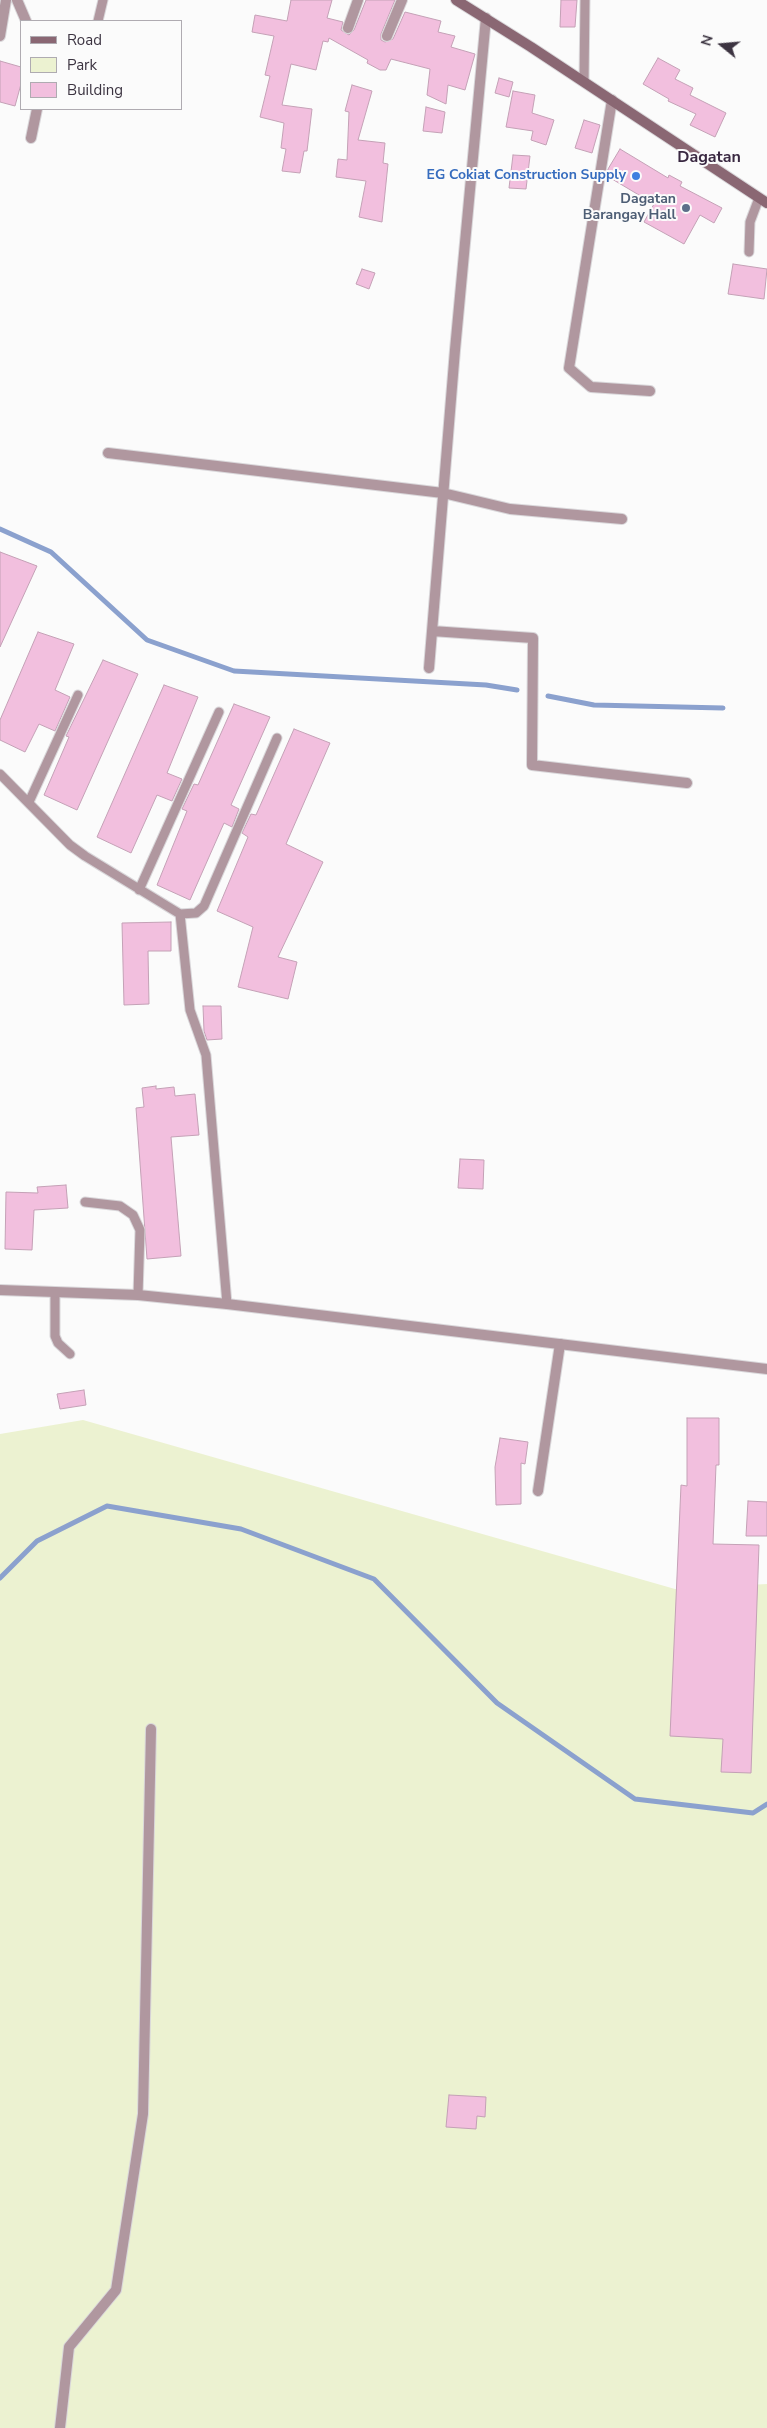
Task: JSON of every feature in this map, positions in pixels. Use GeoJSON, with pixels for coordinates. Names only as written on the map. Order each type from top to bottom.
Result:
{"type":"FeatureCollection","features":[{"type":"Feature","properties":{"kind":"main road"},"geometry":{"type":"LineString","coordinates":[[456,0],[763,200]]}},
{"type":"Feature","properties":{"kind":"street"},"geometry":{"type":"LineString","coordinates":[[0,36],[6,0]]}},
{"type":"Feature","properties":{"kind":"street"},"geometry":{"type":"LineString","coordinates":[[17,0],[26,20]]}},
{"type":"Feature","properties":{"kind":"street"},"geometry":{"type":"LineString","coordinates":[[348,28],[358,0]]}},
{"type":"Feature","properties":{"kind":"street"},"geometry":{"type":"LineString","coordinates":[[387,36],[402,0]]}},
{"type":"Feature","properties":{"kind":"street"},"geometry":{"type":"LineString","coordinates":[[429,668],[486,18]]}},
{"type":"Feature","properties":{"kind":"street"},"geometry":{"type":"LineString","coordinates":[[612,100],[570,368],[591,388],[650,391]]}},
{"type":"Feature","properties":{"kind":"street"},"geometry":{"type":"LineString","coordinates":[[31,138],[37,110]]}},
{"type":"Feature","properties":{"kind":"street"},"geometry":{"type":"LineString","coordinates":[[108,453],[443,493],[510,509],[622,519]]}},
{"type":"Feature","properties":{"kind":"street"},"geometry":{"type":"LineString","coordinates":[[432,630],[533,638],[532,766],[687,783]]}},
{"type":"Feature","properties":{"kind":"street"},"geometry":{"type":"LineString","coordinates":[[0,1290],[138,1295],[227,1304],[767,1369]]}},
{"type":"Feature","properties":{"kind":"street"},"geometry":{"type":"LineString","coordinates":[[538,1491],[560,1344]]}},
{"type":"Feature","properties":{"kind":"street"},"geometry":{"type":"LineString","coordinates":[[60,2428],[68,2347],[116,2290],[143,2114],[151,1728]]}},
{"type":"Feature","properties":{"kind":"lane"},"geometry":{"type":"LineString","coordinates":[[98,20],[103,0]]}},
{"type":"Feature","properties":{"kind":"lane"},"geometry":{"type":"LineString","coordinates":[[584,82],[585,0]]}},
{"type":"Feature","properties":{"kind":"lane"},"geometry":{"type":"LineString","coordinates":[[749,252],[750,222],[763,200]]}},
{"type":"Feature","properties":{"kind":"lane"},"geometry":{"type":"LineString","coordinates":[[29,802],[78,695]]}},
{"type":"Feature","properties":{"kind":"lane"},"geometry":{"type":"LineString","coordinates":[[140,890],[219,712]]}},
{"type":"Feature","properties":{"kind":"lane"},"geometry":{"type":"LineString","coordinates":[[0,774],[77,851],[180,914],[196,913],[204,906],[277,738]]}},
{"type":"Feature","properties":{"kind":"lane"},"geometry":{"type":"LineString","coordinates":[[180,914],[190,1010],[206,1056],[227,1304]]}},
{"type":"Feature","properties":{"kind":"lane"},"geometry":{"type":"LineString","coordinates":[[85,1202],[120,1206],[133,1215],[140,1230],[138,1295]]}},
{"type":"Feature","properties":{"kind":"lane"},"geometry":{"type":"LineString","coordinates":[[56,1292],[54,1336],[58,1343],[70,1354]]}},
{"type":"Feature","properties":{"kind":"green space"},"geometry":{"type":"Polygon","coordinates":[[[83,1420],[675,1589],[767,1584],[767,2428],[0,2428],[0,1434],[83,1420]]]}},
{"type":"Feature","properties":{"kind":"building"},"geometry":{"type":"Polygon","coordinates":[[[291,0],[332,0],[327,18],[343,22],[341,30],[349,35],[354,30],[366,0],[395,0],[381,34],[381,40],[385,42],[393,39],[405,12],[441,21],[438,32],[455,36],[451,47],[475,54],[465,90],[448,85],[446,104],[427,95],[430,69],[391,59],[386,70],[380,70],[367,63],[368,60],[329,38],[328,42],[323,41],[316,70],[291,64],[282,105],[312,109],[307,151],[304,151],[300,173],[282,171],[286,149],[281,148],[284,123],[260,117],[270,76],[265,75],[274,36],[252,32],[255,15],[287,21],[291,0]]]}},
{"type":"Feature","properties":{"kind":"building"},"geometry":{"type":"Polygon","coordinates":[[[561,0],[577,0],[575,27],[560,27],[561,0]]]}},
{"type":"Feature","properties":{"kind":"building"},"geometry":{"type":"Polygon","coordinates":[[[658,58],[680,70],[675,79],[693,88],[690,95],[726,113],[715,137],[690,125],[696,114],[668,101],[669,99],[643,84],[658,58]]]}},
{"type":"Feature","properties":{"kind":"building"},"geometry":{"type":"Polygon","coordinates":[[[0,61],[20,67],[20,88],[15,106],[0,102],[0,61]]]}},
{"type":"Feature","properties":{"kind":"building"},"geometry":{"type":"Polygon","coordinates":[[[499,78],[513,82],[509,97],[495,93],[499,78]]]}},
{"type":"Feature","properties":{"kind":"building"},"geometry":{"type":"Polygon","coordinates":[[[352,85],[372,91],[358,140],[385,143],[383,163],[388,164],[382,222],[359,217],[366,181],[336,177],[338,159],[347,160],[349,112],[345,111],[352,85]]]}},
{"type":"Feature","properties":{"kind":"building"},"geometry":{"type":"Polygon","coordinates":[[[513,91],[535,95],[532,113],[554,120],[546,145],[531,140],[533,131],[506,127],[513,91]]]}},
{"type":"Feature","properties":{"kind":"building"},"geometry":{"type":"Polygon","coordinates":[[[426,107],[445,112],[442,133],[423,131],[426,107]]]}},
{"type":"Feature","properties":{"kind":"building"},"geometry":{"type":"Polygon","coordinates":[[[584,120],[600,125],[592,153],[575,148],[584,120]]]}},
{"type":"Feature","properties":{"kind":"building"},"geometry":{"type":"Polygon","coordinates":[[[620,149],[668,178],[669,175],[682,182],[680,186],[722,208],[714,223],[700,215],[684,244],[644,222],[654,204],[607,176],[608,169],[620,149]]]}},
{"type":"Feature","properties":{"kind":"building"},"geometry":{"type":"Polygon","coordinates":[[[513,155],[530,156],[526,189],[509,188],[513,155]]]}},
{"type":"Feature","properties":{"kind":"building"},"geometry":{"type":"Polygon","coordinates":[[[733,264],[767,269],[764,299],[728,294],[733,264]]]}},
{"type":"Feature","properties":{"kind":"building"},"geometry":{"type":"Polygon","coordinates":[[[362,269],[375,273],[369,289],[356,284],[362,269]]]}},
{"type":"Feature","properties":{"kind":"building"},"geometry":{"type":"Polygon","coordinates":[[[0,552],[37,566],[0,647],[0,552]]]}},
{"type":"Feature","properties":{"kind":"building"},"geometry":{"type":"Polygon","coordinates":[[[38,632],[74,644],[55,690],[70,697],[55,731],[39,724],[25,752],[0,740],[0,720],[38,632]]]}},
{"type":"Feature","properties":{"kind":"building"},"geometry":{"type":"Polygon","coordinates":[[[103,660],[138,674],[77,810],[44,795],[69,737],[66,736],[103,660]]]}},
{"type":"Feature","properties":{"kind":"building"},"geometry":{"type":"Polygon","coordinates":[[[164,685],[198,697],[167,773],[182,779],[172,801],[157,795],[131,853],[97,837],[164,685]]]}},
{"type":"Feature","properties":{"kind":"building"},"geometry":{"type":"Polygon","coordinates":[[[234,704],[270,717],[231,805],[239,809],[232,827],[224,823],[190,900],[157,885],[187,811],[182,809],[194,784],[198,785],[234,704]]]}},
{"type":"Feature","properties":{"kind":"building"},"geometry":{"type":"Polygon","coordinates":[[[294,729],[330,743],[286,844],[323,862],[278,957],[297,962],[288,999],[238,987],[253,927],[217,911],[248,837],[242,833],[251,814],[256,815],[294,729]]]}},
{"type":"Feature","properties":{"kind":"building"},"geometry":{"type":"Polygon","coordinates":[[[171,922],[171,951],[148,951],[149,1004],[124,1005],[122,923],[171,922]]]}},
{"type":"Feature","properties":{"kind":"building"},"geometry":{"type":"Polygon","coordinates":[[[203,1006],[221,1006],[222,1039],[207,1040],[204,1031],[203,1006]]]}},
{"type":"Feature","properties":{"kind":"building"},"geometry":{"type":"Polygon","coordinates":[[[156,1086],[156,1089],[174,1087],[175,1096],[195,1094],[199,1135],[171,1137],[181,1256],[147,1259],[136,1108],[144,1107],[142,1088],[156,1086]]]}},
{"type":"Feature","properties":{"kind":"building"},"geometry":{"type":"Polygon","coordinates":[[[460,1159],[484,1160],[483,1189],[458,1188],[460,1159]]]}},
{"type":"Feature","properties":{"kind":"building"},"geometry":{"type":"Polygon","coordinates":[[[66,1185],[68,1208],[34,1210],[32,1250],[5,1249],[6,1192],[38,1193],[37,1187],[66,1185]]]}},
{"type":"Feature","properties":{"kind":"building"},"geometry":{"type":"Polygon","coordinates":[[[84,1390],[86,1405],[60,1409],[57,1394],[84,1390]]]}},
{"type":"Feature","properties":{"kind":"building"},"geometry":{"type":"Polygon","coordinates":[[[687,1418],[719,1418],[719,1465],[716,1465],[713,1544],[759,1545],[751,1773],[721,1772],[723,1739],[670,1736],[681,1485],[687,1486],[687,1418]]]}},
{"type":"Feature","properties":{"kind":"building"},"geometry":{"type":"Polygon","coordinates":[[[500,1438],[528,1442],[525,1464],[521,1463],[521,1504],[496,1505],[495,1467],[500,1438]]]}},
{"type":"Feature","properties":{"kind":"building"},"geometry":{"type":"Polygon","coordinates":[[[748,1501],[767,1502],[767,1536],[746,1536],[748,1501]]]}},
{"type":"Feature","properties":{"kind":"building"},"geometry":{"type":"Polygon","coordinates":[[[449,2095],[486,2097],[485,2117],[477,2116],[476,2129],[446,2127],[449,2095]]]}},
{"type":"Feature","properties":{"kind":"waterway"},"geometry":{"type":"LineString","coordinates":[[0,529],[51,552],[147,640],[234,671],[486,685],[517,690]]}},
{"type":"Feature","properties":{"kind":"waterway"},"geometry":{"type":"LineString","coordinates":[[548,696],[594,705],[723,708]]}},
{"type":"Feature","properties":{"kind":"waterway"},"geometry":{"type":"LineString","coordinates":[[0,1578],[37,1541],[107,1506],[241,1529],[374,1579],[497,1703],[635,1799],[753,1813],[767,1804]]}},
{"type":"Feature","properties":{"kind":"place","name":"EG Cokiat Construction Supply"},"geometry":{"type":"Point","coordinates":[636,176]}},
{"type":"Feature","properties":{"kind":"place","name":"Dagatan Barangay Hall"},"geometry":{"type":"Point","coordinates":[686,208]}},
{"type":"Feature","properties":{"kind":"district","name":"Dagatan"},"geometry":{"type":"Point","coordinates":[709,158]}}]}
